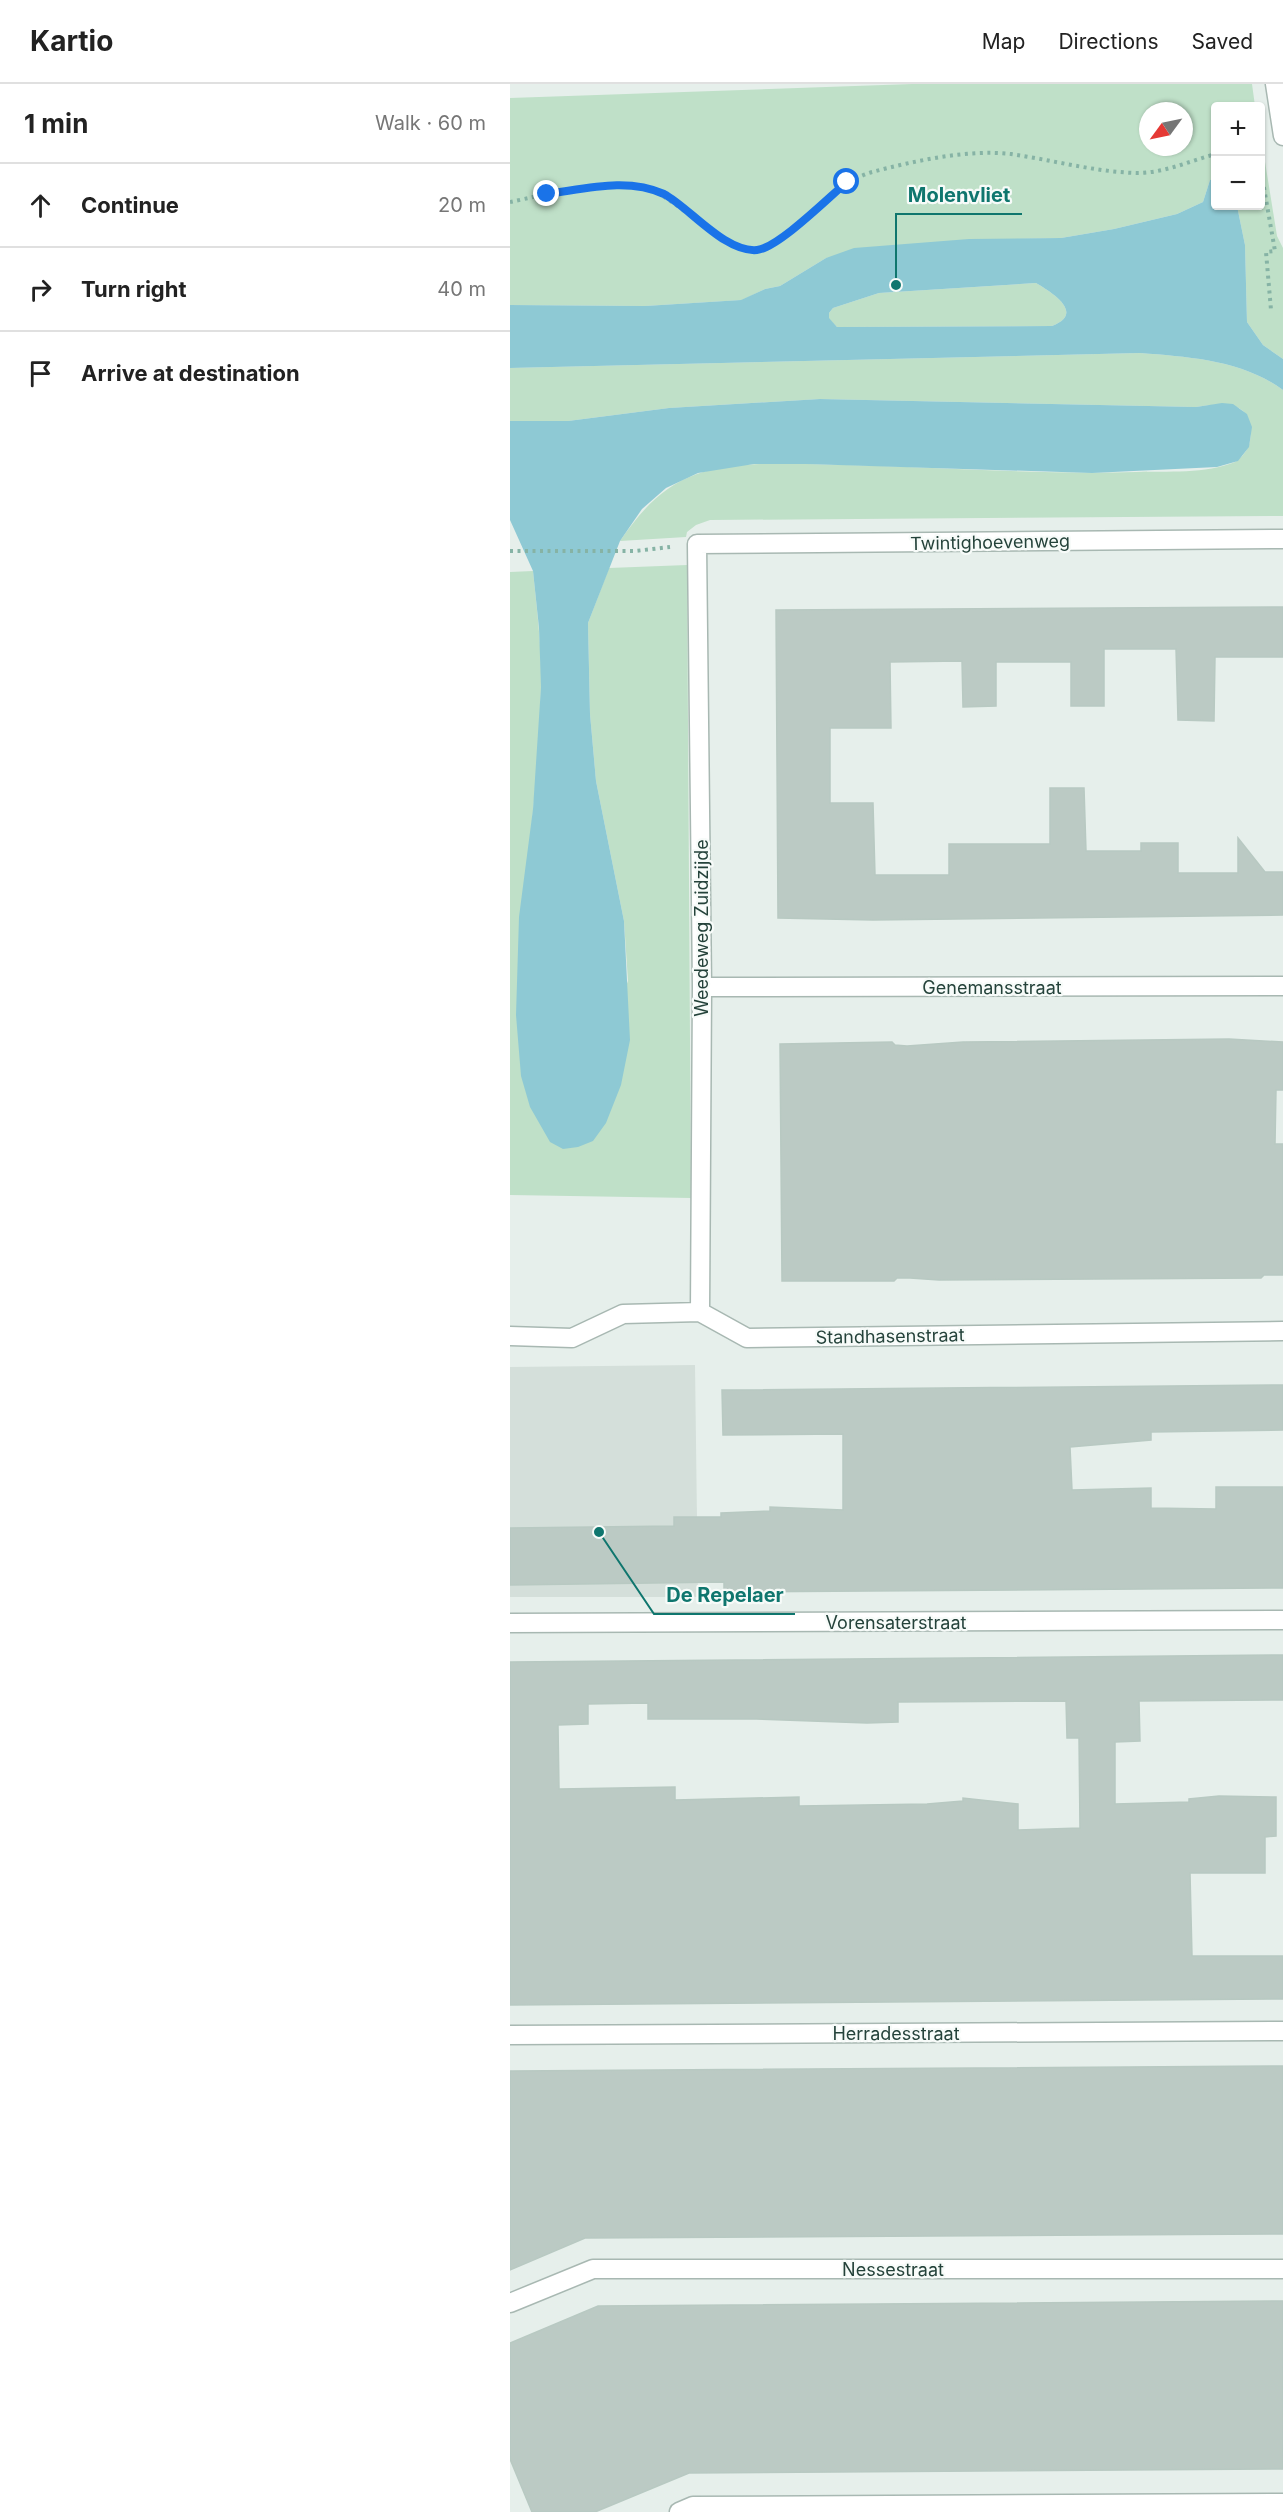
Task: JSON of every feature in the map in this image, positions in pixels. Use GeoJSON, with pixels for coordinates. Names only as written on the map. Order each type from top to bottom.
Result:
{"type":"FeatureCollection","features":[{"type":"Feature","properties":{"kind":"street"},"geometry":{"type":"LineString","coordinates":[[1275,84],[1283,136]]}},
{"type":"Feature","properties":{"kind":"street","name":"Twintighoevenweg"},"geometry":{"type":"LineString","coordinates":[[698,544],[1283,539]]}},
{"type":"Feature","properties":{"kind":"street","name":"Weedeweg Zuidzijde"},"geometry":{"type":"LineString","coordinates":[[698,544],[702,987],[700,1312]]}},
{"type":"Feature","properties":{"kind":"street","name":"Genemansstraat"},"geometry":{"type":"LineString","coordinates":[[702,987],[1283,986]]}},
{"type":"Feature","properties":{"kind":"street"},"geometry":{"type":"LineString","coordinates":[[510,1336],[572,1338],[623,1314],[700,1312]]}},
{"type":"Feature","properties":{"kind":"street","name":"Standhasenstraat"},"geometry":{"type":"LineString","coordinates":[[700,1312],[747,1338],[1283,1331]]}},
{"type":"Feature","properties":{"kind":"street","name":"Vorensaterstraat"},"geometry":{"type":"LineString","coordinates":[[510,1623],[1283,1620]]}},
{"type":"Feature","properties":{"kind":"street","name":"Herradesstraat"},"geometry":{"type":"LineString","coordinates":[[510,2035],[1283,2031]]}},
{"type":"Feature","properties":{"kind":"street","name":"Nessestraat"},"geometry":{"type":"LineString","coordinates":[[510,2303],[593,2269],[1283,2269]]}},
{"type":"Feature","properties":{"kind":"street"},"geometry":{"type":"LineString","coordinates":[[679,2512],[693,2506],[1283,2503]]}},
{"type":"Feature","properties":{"kind":"path"},"geometry":{"type":"LineString","coordinates":[[510,202],[600,186],[635,185],[665,195],[730,243],[756,250],[779,242],[847,182],[872,172],[971,152],[1009,154],[1136,173],[1165,170],[1211,155]]}},
{"type":"Feature","properties":{"kind":"path"},"geometry":{"type":"LineString","coordinates":[[1265,194],[1275,252],[1266,252],[1271,310]]}},
{"type":"Feature","properties":{"kind":"path"},"geometry":{"type":"LineString","coordinates":[[510,551],[635,550]]}},
{"type":"Feature","properties":{"kind":"shaded area"},"geometry":{"type":"Polygon","coordinates":[[[695,1365],[698,1597],[510,1597],[510,1367],[695,1365]]]}},
{"type":"Feature","properties":{"kind":"green space"},"geometry":{"type":"Polygon","coordinates":[[[912,84],[1252,84],[1254,102],[1211,102],[1211,180],[1203,202],[1177,214],[1114,229],[1061,238],[1017,239],[826,258],[780,286],[765,289],[742,300],[645,306],[510,305],[510,98],[912,84]]]}},
{"type":"Feature","properties":{"kind":"green space"},"geometry":{"type":"Polygon","coordinates":[[[1265,162],[1277,236],[1283,248],[1283,359],[1263,345],[1247,322],[1245,245],[1238,210],[1265,210],[1265,162]]]}},
{"type":"Feature","properties":{"kind":"green space"},"geometry":{"type":"Polygon","coordinates":[[[1036,283],[1062,303],[1066,309],[1066,315],[1062,321],[1052,326],[837,327],[829,319],[829,313],[833,308],[879,293],[1036,283]]]}},
{"type":"Feature","properties":{"kind":"green space"},"geometry":{"type":"Polygon","coordinates":[[[1140,353],[1178,356],[1233,366],[1267,380],[1283,390],[1283,516],[710,520],[696,525],[687,532],[686,537],[620,541],[644,510],[662,493],[684,479],[713,469],[750,464],[790,463],[1100,473],[1173,472],[1212,468],[1235,462],[1248,447],[1250,428],[1248,418],[1243,411],[1236,407],[1218,404],[1196,407],[820,399],[669,408],[568,421],[510,421],[510,368],[1140,353]]]}},
{"type":"Feature","properties":{"kind":"green space"},"geometry":{"type":"Polygon","coordinates":[[[687,565],[691,1198],[510,1195],[510,572],[533,571],[541,659],[539,734],[525,939],[529,1044],[535,1090],[547,1126],[564,1149],[628,981],[624,921],[596,781],[590,714],[588,623],[609,568],[687,565]]]}},
{"type":"Feature","properties":{"kind":"water"},"geometry":{"type":"Polygon","coordinates":[[[1211,180],[1211,210],[1238,210],[1245,245],[1247,322],[1263,345],[1283,359],[1283,390],[1267,380],[1233,366],[1178,356],[1140,353],[510,368],[510,305],[645,306],[741,300],[765,289],[780,286],[826,258],[854,248],[969,239],[1061,238],[1114,229],[1177,214],[1203,202],[1211,180]],[[1036,283],[879,293],[833,308],[829,313],[829,318],[837,327],[1052,326],[1062,321],[1066,315],[1066,309],[1057,297],[1036,283]]]}},
{"type":"Feature","properties":{"kind":"water"},"geometry":{"type":"Polygon","coordinates":[[[820,399],[1196,407],[1222,403],[1233,404],[1247,414],[1252,427],[1249,447],[1238,461],[1217,467],[1092,473],[754,464],[698,473],[666,488],[642,509],[620,541],[588,623],[590,714],[596,781],[624,921],[630,1040],[621,1085],[606,1123],[593,1141],[578,1147],[563,1149],[550,1142],[530,1107],[521,1076],[516,1015],[519,917],[533,809],[541,687],[539,628],[533,571],[510,520],[510,421],[568,421],[669,408],[820,399]]]}},
{"type":"Feature","properties":{"kind":"building"},"geometry":{"type":"Polygon","coordinates":[[[1283,607],[1283,657],[1215,657],[1214,721],[1178,720],[1176,649],[1104,649],[1104,706],[1071,706],[1071,662],[996,662],[996,706],[963,707],[962,661],[890,662],[891,728],[830,728],[830,803],[873,803],[875,875],[949,875],[949,844],[1050,844],[1050,788],[1084,788],[1086,851],[1141,851],[1141,843],[1178,843],[1178,873],[1238,873],[1238,838],[1265,872],[1283,872],[1283,915],[873,920],[778,918],[776,610],[1283,607]]]}},
{"type":"Feature","properties":{"kind":"building"},"geometry":{"type":"Polygon","coordinates":[[[1229,1039],[1283,1042],[1283,1090],[1276,1090],[1275,1144],[1283,1144],[1283,1275],[1264,1275],[1261,1278],[939,1280],[897,1278],[894,1281],[782,1281],[780,1044],[892,1042],[895,1045],[907,1046],[963,1042],[1229,1039]]]}},
{"type":"Feature","properties":{"kind":"building"},"geometry":{"type":"Polygon","coordinates":[[[1283,1385],[1283,1430],[1151,1432],[1151,1440],[1070,1447],[1072,1490],[1151,1488],[1151,1508],[1216,1509],[1216,1487],[1283,1487],[1283,1588],[724,1592],[724,1582],[510,1585],[510,1528],[674,1526],[674,1517],[721,1517],[721,1513],[770,1511],[770,1507],[843,1510],[843,1434],[723,1435],[722,1390],[1283,1385]]]}},
{"type":"Feature","properties":{"kind":"building"},"geometry":{"type":"Polygon","coordinates":[[[1283,1655],[1283,1700],[1139,1701],[1140,1741],[1115,1742],[1115,1804],[1189,1802],[1189,1799],[1219,1796],[1276,1797],[1276,1836],[1265,1837],[1265,1873],[1190,1873],[1192,1956],[1283,1956],[1283,1999],[510,2005],[510,1662],[1283,1655]],[[1066,1701],[898,1702],[898,1722],[867,1723],[756,1719],[648,1719],[648,1703],[588,1704],[588,1724],[558,1725],[559,1789],[675,1787],[675,1800],[799,1797],[799,1806],[927,1804],[963,1801],[963,1798],[1018,1804],[1018,1830],[1080,1828],[1079,1738],[1067,1738],[1066,1701]]]}},
{"type":"Feature","properties":{"kind":"building"},"geometry":{"type":"Polygon","coordinates":[[[1283,2066],[1283,2234],[585,2238],[510,2270],[510,2071],[1283,2066]]]}},
{"type":"Feature","properties":{"kind":"building"},"geometry":{"type":"Polygon","coordinates":[[[1283,2301],[1283,2469],[689,2473],[595,2512],[532,2512],[510,2459],[510,2343],[598,2306],[1283,2301]]]}},
{"type":"Feature","properties":{"kind":"place","name":"Molenvliet"},"geometry":{"type":"Point","coordinates":[896,285]}},
{"type":"Feature","properties":{"kind":"place","name":"De Repelaer"},"geometry":{"type":"Point","coordinates":[599,1532]}},
{"type":"Feature","properties":{"kind":"route"},"geometry":{"type":"LineString","coordinates":[[547,194],[600,186],[635,185],[665,195],[730,243],[756,250],[779,242],[847,182]]}}]}
